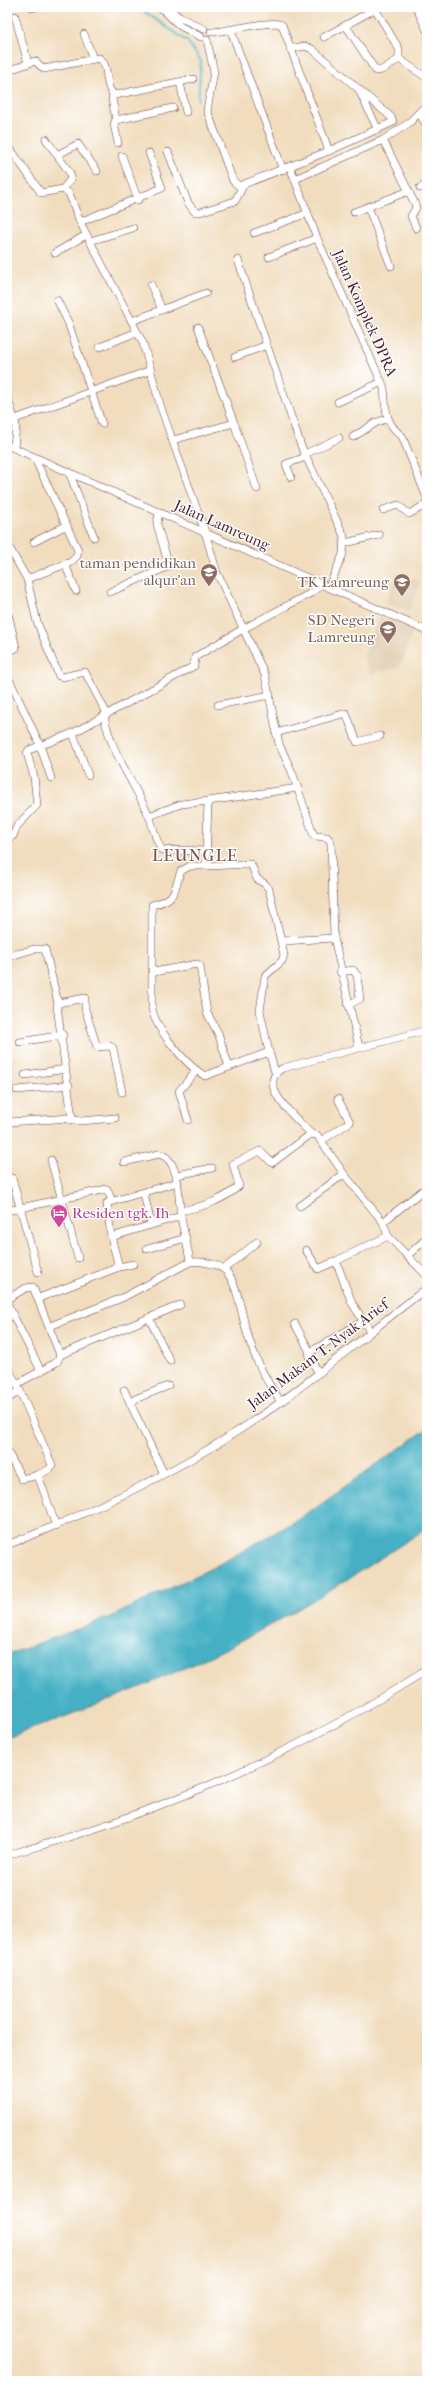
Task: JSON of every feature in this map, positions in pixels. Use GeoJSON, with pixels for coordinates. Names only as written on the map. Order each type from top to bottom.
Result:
{"type":"FeatureCollection","features":[{"type":"Feature","properties":{"kind":"street"},"geometry":{"type":"LineString","coordinates":[[160,7],[180,26],[204,38],[210,38],[211,32]]}},
{"type":"Feature","properties":{"kind":"street"},"geometry":{"type":"LineString","coordinates":[[168,7],[180,17],[211,32],[231,31],[279,23],[282,25],[329,151]]}},
{"type":"Feature","properties":{"kind":"street"},"geometry":{"type":"LineString","coordinates":[[416,7],[427,30]]}},
{"type":"Feature","properties":{"kind":"street"},"geometry":{"type":"LineString","coordinates":[[324,36],[346,26],[375,8],[399,49],[399,59]]}},
{"type":"Feature","properties":{"kind":"street"},"geometry":{"type":"LineString","coordinates":[[15,16],[28,63]]}},
{"type":"Feature","properties":{"kind":"street"},"geometry":{"type":"LineString","coordinates":[[346,26],[376,71],[382,70],[399,59]]}},
{"type":"Feature","properties":{"kind":"street"},"geometry":{"type":"LineString","coordinates":[[204,29],[204,38],[214,72],[207,110],[233,180],[237,185],[243,186],[392,124],[392,118],[357,86],[312,49],[305,46],[290,49]]}},
{"type":"Feature","properties":{"kind":"street","name":"Jalan Komplek DPRA"},"geometry":{"type":"LineString","coordinates":[[231,31],[286,168],[294,179],[317,238],[382,382],[387,420]]}},
{"type":"Feature","properties":{"kind":"street"},"geometry":{"type":"LineString","coordinates":[[84,34],[93,59]]}},
{"type":"Feature","properties":{"kind":"street"},"geometry":{"type":"LineString","coordinates":[[7,71],[35,61],[44,69],[93,59],[102,60],[113,95],[112,104],[116,120],[114,124],[118,143]]}},
{"type":"Feature","properties":{"kind":"street"},"geometry":{"type":"LineString","coordinates":[[399,59],[427,78]]}},
{"type":"Feature","properties":{"kind":"street"},"geometry":{"type":"LineString","coordinates":[[113,95],[193,79]]}},
{"type":"Feature","properties":{"kind":"street"},"geometry":{"type":"LineString","coordinates":[[180,82],[186,112]]}},
{"type":"Feature","properties":{"kind":"street"},"geometry":{"type":"LineString","coordinates":[[357,86],[378,130]]}},
{"type":"Feature","properties":{"kind":"street"},"geometry":{"type":"LineString","coordinates":[[294,179],[383,140],[409,123],[427,104]]}},
{"type":"Feature","properties":{"kind":"street"},"geometry":{"type":"LineString","coordinates":[[116,120],[173,108]]}},
{"type":"Feature","properties":{"kind":"street"},"geometry":{"type":"LineString","coordinates":[[419,113],[427,126]]}},
{"type":"Feature","properties":{"kind":"street"},"geometry":{"type":"LineString","coordinates":[[9,146],[41,193],[63,189],[71,179],[70,173],[46,139]]}},
{"type":"Feature","properties":{"kind":"street"},"geometry":{"type":"LineString","coordinates":[[383,140],[415,204],[416,208],[411,216],[416,228]]}},
{"type":"Feature","properties":{"kind":"street"},"geometry":{"type":"LineString","coordinates":[[57,155],[78,144],[97,171]]}},
{"type":"Feature","properties":{"kind":"street"},"geometry":{"type":"LineString","coordinates":[[168,152],[188,203],[195,212],[200,212],[235,201],[243,186]]}},
{"type":"Feature","properties":{"kind":"street"},"geometry":{"type":"LineString","coordinates":[[80,222],[138,200],[162,188],[149,153]]}},
{"type":"Feature","properties":{"kind":"street"},"geometry":{"type":"LineString","coordinates":[[122,156],[138,200]]}},
{"type":"Feature","properties":{"kind":"street"},"geometry":{"type":"LineString","coordinates":[[420,188],[427,184]]}},
{"type":"Feature","properties":{"kind":"street"},"geometry":{"type":"LineString","coordinates":[[63,189],[69,193],[80,222],[138,332],[161,408],[205,532],[217,573],[265,675],[276,733],[298,788],[314,836],[327,837],[331,842],[334,938],[340,972],[359,1047]]}},
{"type":"Feature","properties":{"kind":"street"},"geometry":{"type":"LineString","coordinates":[[354,212],[409,191]]}},
{"type":"Feature","properties":{"kind":"street"},"geometry":{"type":"LineString","coordinates":[[368,207],[391,266]]}},
{"type":"Feature","properties":{"kind":"street"},"geometry":{"type":"LineString","coordinates":[[254,233],[308,213]]}},
{"type":"Feature","properties":{"kind":"street"},"geometry":{"type":"LineString","coordinates":[[55,253],[88,238],[133,228]]}},
{"type":"Feature","properties":{"kind":"street"},"geometry":{"type":"LineString","coordinates":[[268,257],[317,238]]}},
{"type":"Feature","properties":{"kind":"street"},"geometry":{"type":"LineString","coordinates":[[7,838],[13,836],[17,826],[37,805],[34,777],[27,753],[29,750],[73,733],[106,715],[194,666],[195,657],[243,629],[326,585],[343,554],[345,543],[344,536],[306,456],[288,413],[238,260]]}},
{"type":"Feature","properties":{"kind":"street"},"geometry":{"type":"LineString","coordinates":[[150,285],[162,310]]}},
{"type":"Feature","properties":{"kind":"street"},"geometry":{"type":"LineString","coordinates":[[132,321],[206,293]]}},
{"type":"Feature","properties":{"kind":"street"},"geometry":{"type":"LineString","coordinates":[[57,300],[68,322],[102,424]]}},
{"type":"Feature","properties":{"kind":"street"},"geometry":{"type":"LineString","coordinates":[[198,326],[234,423],[256,489]]}},
{"type":"Feature","properties":{"kind":"street"},"geometry":{"type":"LineString","coordinates":[[100,347],[138,332]]}},
{"type":"Feature","properties":{"kind":"street"},"geometry":{"type":"LineString","coordinates":[[235,357],[267,345]]}},
{"type":"Feature","properties":{"kind":"street"},"geometry":{"type":"LineString","coordinates":[[14,419],[91,393],[150,370]]}},
{"type":"Feature","properties":{"kind":"street"},"geometry":{"type":"LineString","coordinates":[[338,402],[382,382]]}},
{"type":"Feature","properties":{"kind":"street"},"geometry":{"type":"LineString","coordinates":[[7,396],[14,419],[16,434],[10,446]]}},
{"type":"Feature","properties":{"kind":"street"},"geometry":{"type":"LineString","coordinates":[[353,437],[377,422],[387,420],[394,430],[402,436],[409,450],[427,498]]}},
{"type":"Feature","properties":{"kind":"street"},"geometry":{"type":"LineString","coordinates":[[173,440],[234,423]]}},
{"type":"Feature","properties":{"kind":"street"},"geometry":{"type":"LineString","coordinates":[[291,477],[286,464],[306,456],[339,438]]}},
{"type":"Feature","properties":{"kind":"street","name":"Jalan Lamreung"},"geometry":{"type":"LineString","coordinates":[[10,446],[427,630]]}},
{"type":"Feature","properties":{"kind":"street"},"geometry":{"type":"LineString","coordinates":[[27,579],[75,559],[78,553],[34,457]]}},
{"type":"Feature","properties":{"kind":"street"},"geometry":{"type":"LineString","coordinates":[[69,472],[94,537]]}},
{"type":"Feature","properties":{"kind":"street"},"geometry":{"type":"LineString","coordinates":[[383,510],[398,505],[409,514],[427,504]]}},
{"type":"Feature","properties":{"kind":"street"},"geometry":{"type":"LineString","coordinates":[[110,592],[169,566],[158,524],[159,512]]}},
{"type":"Feature","properties":{"kind":"street"},"geometry":{"type":"LineString","coordinates":[[34,542],[66,525]]}},
{"type":"Feature","properties":{"kind":"street"},"geometry":{"type":"LineString","coordinates":[[345,543],[379,535]]}},
{"type":"Feature","properties":{"kind":"street"},"geometry":{"type":"LineString","coordinates":[[10,549],[27,579],[38,622],[59,676],[62,677],[85,672],[106,715],[108,732],[118,759],[149,816],[158,845],[162,850],[206,850]]}},
{"type":"Feature","properties":{"kind":"street"},"geometry":{"type":"LineString","coordinates":[[65,564],[76,591]]}},
{"type":"Feature","properties":{"kind":"street"},"geometry":{"type":"LineString","coordinates":[[7,652],[16,648],[9,617]]}},
{"type":"Feature","properties":{"kind":"street"},"geometry":{"type":"LineString","coordinates":[[10,681],[40,745],[51,778]]}},
{"type":"Feature","properties":{"kind":"street"},"geometry":{"type":"LineString","coordinates":[[218,705],[270,695]]}},
{"type":"Feature","properties":{"kind":"street"},"geometry":{"type":"LineString","coordinates":[[276,733],[346,713],[357,742],[380,736]]}},
{"type":"Feature","properties":{"kind":"street"},"geometry":{"type":"LineString","coordinates":[[73,733],[88,775]]}},
{"type":"Feature","properties":{"kind":"street"},"geometry":{"type":"LineString","coordinates":[[149,816],[181,804],[298,788]]}},
{"type":"Feature","properties":{"kind":"street"},"geometry":{"type":"LineString","coordinates":[[206,866],[208,800]]}},
{"type":"Feature","properties":{"kind":"street"},"geometry":{"type":"LineString","coordinates":[[269,1052],[205,1076],[196,1071],[169,1040],[155,1018],[152,1010],[154,972],[152,905],[169,900],[176,891],[181,871],[190,866],[251,864],[257,879],[265,884],[268,889],[282,941],[284,958],[265,976],[261,1002],[262,1022],[275,1072],[272,1080],[276,1093],[311,1134],[317,1135],[344,1174],[383,1222],[388,1236],[427,1276]]}},
{"type":"Feature","properties":{"kind":"street"},"geometry":{"type":"LineString","coordinates":[[282,941],[334,938]]}},
{"type":"Feature","properties":{"kind":"street"},"geometry":{"type":"LineString","coordinates":[[7,957],[34,949],[45,950],[58,1003],[72,1118],[7,1122]]}},
{"type":"Feature","properties":{"kind":"street"},"geometry":{"type":"LineString","coordinates":[[154,972],[197,964],[200,966],[208,1013],[218,1033],[229,1067]]}},
{"type":"Feature","properties":{"kind":"street"},"geometry":{"type":"LineString","coordinates":[[340,972],[353,970],[357,975],[360,999],[348,1005]]}},
{"type":"Feature","properties":{"kind":"street"},"geometry":{"type":"LineString","coordinates":[[58,1003],[85,998],[85,1009],[98,1047],[110,1046],[113,1048],[122,1092]]}},
{"type":"Feature","properties":{"kind":"street"},"geometry":{"type":"LineString","coordinates":[[275,1072],[359,1047],[427,1030]]}},
{"type":"Feature","properties":{"kind":"street"},"geometry":{"type":"LineString","coordinates":[[20,1042],[63,1035]]}},
{"type":"Feature","properties":{"kind":"street"},"geometry":{"type":"LineString","coordinates":[[25,1074],[66,1069]]}},
{"type":"Feature","properties":{"kind":"street"},"geometry":{"type":"LineString","coordinates":[[188,1120],[179,1091],[196,1071]]}},
{"type":"Feature","properties":{"kind":"street"},"geometry":{"type":"LineString","coordinates":[[17,1090],[69,1086]]}},
{"type":"Feature","properties":{"kind":"street"},"geometry":{"type":"LineString","coordinates":[[321,1141],[350,1122],[338,1099]]}},
{"type":"Feature","properties":{"kind":"street"},"geometry":{"type":"LineString","coordinates":[[66,1119],[81,1121],[114,1118]]}},
{"type":"Feature","properties":{"kind":"street"},"geometry":{"type":"LineString","coordinates":[[111,1237],[228,1196],[239,1186],[233,1164],[260,1152],[272,1163],[311,1134]]}},
{"type":"Feature","properties":{"kind":"street"},"geometry":{"type":"LineString","coordinates":[[124,1162],[159,1154],[164,1155],[177,1179],[180,1213],[190,1262]]}},
{"type":"Feature","properties":{"kind":"street"},"geometry":{"type":"LineString","coordinates":[[51,1160],[78,1258]]}},
{"type":"Feature","properties":{"kind":"street"},"geometry":{"type":"LineString","coordinates":[[119,1267],[111,1237],[106,1204],[112,1201],[144,1194],[177,1179],[212,1168]]}},
{"type":"Feature","properties":{"kind":"street"},"geometry":{"type":"LineString","coordinates":[[300,1206],[344,1174]]}},
{"type":"Feature","properties":{"kind":"street"},"geometry":{"type":"LineString","coordinates":[[12,1178],[38,1272]]}},
{"type":"Feature","properties":{"kind":"street"},"geometry":{"type":"LineString","coordinates":[[383,1222],[427,1187]]}},
{"type":"Feature","properties":{"kind":"street"},"geometry":{"type":"LineString","coordinates":[[7,1212],[62,1198],[108,1189],[112,1201]]}},
{"type":"Feature","properties":{"kind":"street"},"geometry":{"type":"LineString","coordinates":[[144,1194],[151,1224]]}},
{"type":"Feature","properties":{"kind":"street"},"geometry":{"type":"LineString","coordinates":[[306,1250],[318,1269],[388,1236]]}},
{"type":"Feature","properties":{"kind":"street"},"geometry":{"type":"LineString","coordinates":[[147,1249],[186,1238]]}},
{"type":"Feature","properties":{"kind":"street"},"geometry":{"type":"LineString","coordinates":[[407,1256],[427,1238]]}},
{"type":"Feature","properties":{"kind":"street"},"geometry":{"type":"LineString","coordinates":[[224,1269],[257,1242]]}},
{"type":"Feature","properties":{"kind":"street"},"geometry":{"type":"LineString","coordinates":[[50,1326],[122,1298],[190,1262],[201,1261],[224,1269],[235,1289],[254,1350],[274,1392],[281,1402]]}},
{"type":"Feature","properties":{"kind":"street"},"geometry":{"type":"LineString","coordinates":[[336,1261],[352,1303],[362,1322],[370,1331]]}},
{"type":"Feature","properties":{"kind":"street"},"geometry":{"type":"LineString","coordinates":[[39,1298],[119,1267],[133,1264]]}},
{"type":"Feature","properties":{"kind":"street"},"geometry":{"type":"LineString","coordinates":[[7,1299],[30,1286],[33,1287],[39,1298],[60,1355],[57,1362],[41,1371],[18,1388],[7,1399]]}},
{"type":"Feature","properties":{"kind":"street","name":"Jalan Makam T. Nyak Arief"},"geometry":{"type":"LineString","coordinates":[[7,1545],[56,1526],[127,1494],[194,1457],[281,1402],[427,1288]]}},
{"type":"Feature","properties":{"kind":"street"},"geometry":{"type":"LineString","coordinates":[[7,1303],[41,1371]]}},
{"type":"Feature","properties":{"kind":"street"},"geometry":{"type":"LineString","coordinates":[[60,1355],[150,1320],[180,1306]]}},
{"type":"Feature","properties":{"kind":"street"},"geometry":{"type":"LineString","coordinates":[[150,1320],[170,1361]]}},
{"type":"Feature","properties":{"kind":"street"},"geometry":{"type":"LineString","coordinates":[[310,1352],[362,1322]]}},
{"type":"Feature","properties":{"kind":"street"},"geometry":{"type":"LineString","coordinates":[[295,1324],[310,1352],[309,1357],[319,1373]]}},
{"type":"Feature","properties":{"kind":"street"},"geometry":{"type":"LineString","coordinates":[[7,1366],[52,1465],[50,1469],[38,1475],[22,1479],[7,1451]]}},
{"type":"Feature","properties":{"kind":"street"},"geometry":{"type":"LineString","coordinates":[[130,1405],[135,1399],[168,1386]]}},
{"type":"Feature","properties":{"kind":"street"},"geometry":{"type":"LineString","coordinates":[[124,1390],[164,1474]]}},
{"type":"Feature","properties":{"kind":"street"},"geometry":{"type":"LineString","coordinates":[[38,1475],[56,1526]]}},
{"type":"Feature","properties":{"kind":"street"},"geometry":{"type":"LineString","coordinates":[[7,1855],[99,1829],[183,1797],[302,1742],[353,1715],[427,1670]]}},
{"type":"Feature","properties":{"kind":"shaded area","name":"TK Lamreung"},"geometry":{"type":"Polygon","coordinates":[[[397,573],[417,579],[421,582],[409,612],[386,603],[397,573]]]}},
{"type":"Feature","properties":{"kind":"shaded area","name":"SD Negeri Lamreung"},"geometry":{"type":"Polygon","coordinates":[[[379,616],[414,629],[400,667],[370,674],[363,658],[379,616]]]}},
{"type":"Feature","properties":{"kind":"water"},"geometry":{"type":"Polygon","coordinates":[[[427,1429],[427,1528],[302,1607],[225,1649],[144,1685],[7,1738],[7,1655],[110,1617],[216,1566],[294,1522],[427,1429]]]}},
{"type":"Feature","properties":{"kind":"waterway"},"geometry":{"type":"LineString","coordinates":[[138,7],[188,42],[201,61],[198,100]]}},
{"type":"Feature","properties":{"kind":"place","name":"taman pendidikan alqur'an"},"geometry":{"type":"Point","coordinates":[209,587]}},
{"type":"Feature","properties":{"kind":"place","name":"TK Lamreung"},"geometry":{"type":"Point","coordinates":[402,597]}},
{"type":"Feature","properties":{"kind":"place","name":"SD Negeri Lamreung"},"geometry":{"type":"Point","coordinates":[388,644]}},
{"type":"Feature","properties":{"kind":"place","name":"Residen tgk. Ih"},"geometry":{"type":"Point","coordinates":[59,1228]}},
{"type":"Feature","properties":{"kind":"district","name":"LEUNGLE"},"geometry":{"type":"Point","coordinates":[195,855]}}]}
